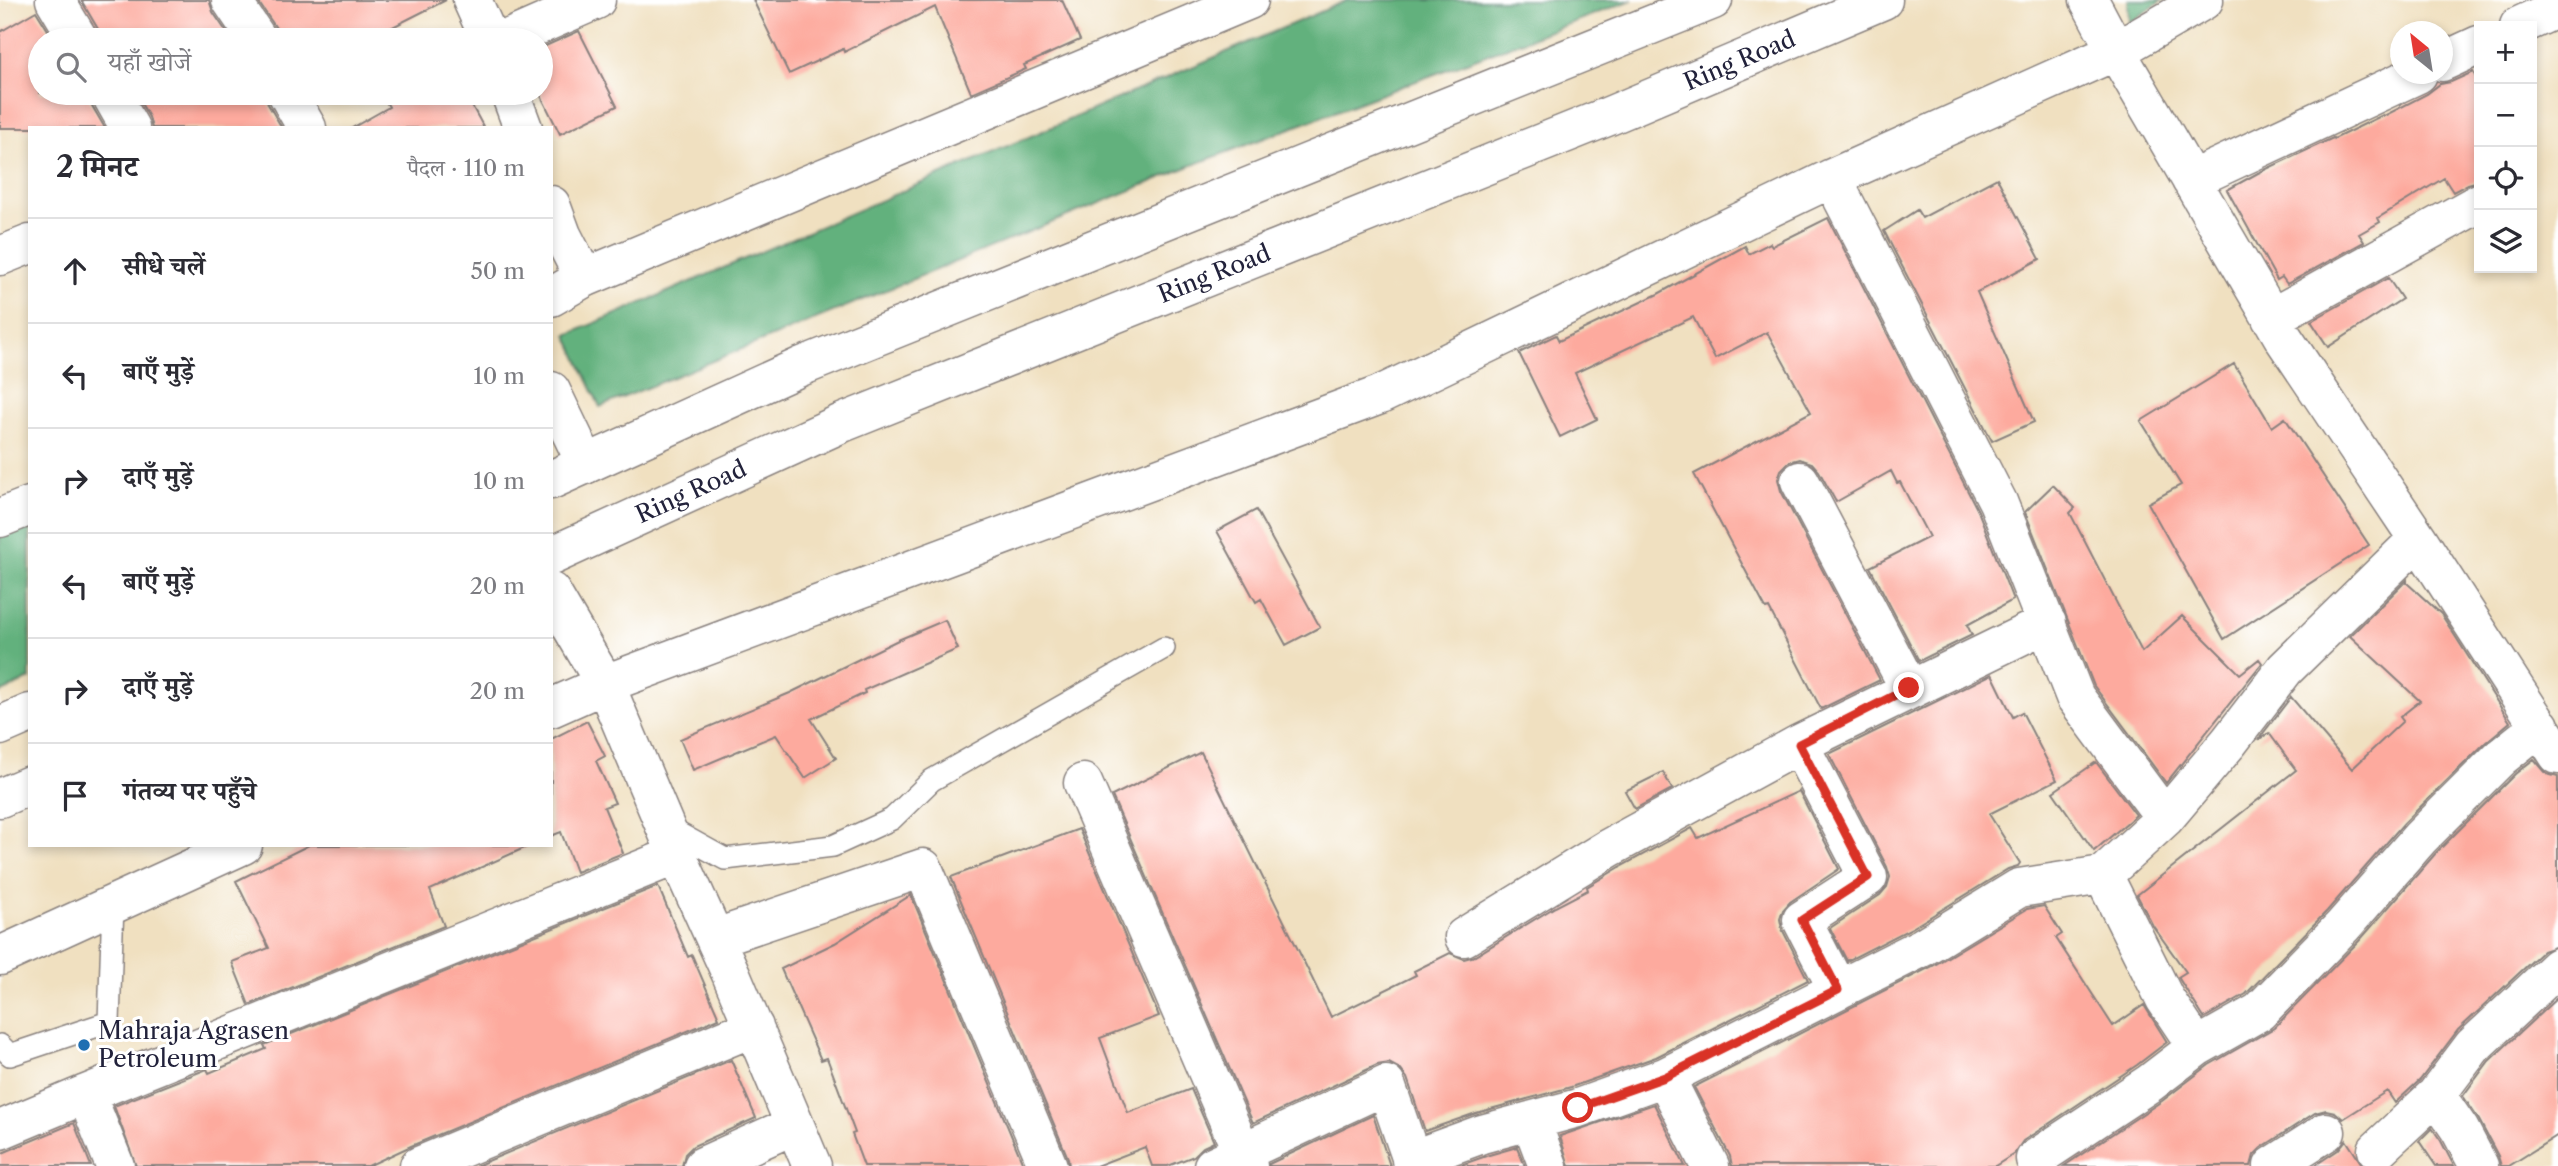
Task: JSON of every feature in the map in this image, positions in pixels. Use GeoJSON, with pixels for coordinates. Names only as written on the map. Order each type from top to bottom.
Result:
{"type":"FeatureCollection","features":[{"type":"Feature","properties":{"kind":"street"},"geometry":{"type":"LineString","coordinates":[[55,0],[72,28]]}},
{"type":"Feature","properties":{"kind":"street"},"geometry":{"type":"LineString","coordinates":[[231,0],[250,28]]}},
{"type":"Feature","properties":{"kind":"street"},"geometry":{"type":"LineString","coordinates":[[472,0],[485,28]]}},
{"type":"Feature","properties":{"kind":"street"},"geometry":{"type":"LineString","coordinates":[[532,28],[596,0]]}},
{"type":"Feature","properties":{"kind":"street"},"geometry":{"type":"LineString","coordinates":[[553,296],[584,278],[1249,0]]}},
{"type":"Feature","properties":{"kind":"street"},"geometry":{"type":"LineString","coordinates":[[553,479],[800,367],[1713,0]]}},
{"type":"Feature","properties":{"kind":"street","name":"Ring Road"},"geometry":{"type":"LineString","coordinates":[[553,555],[842,423],[1609,116],[1883,0]]}},
{"type":"Feature","properties":{"kind":"street"},"geometry":{"type":"LineString","coordinates":[[2033,1164],[2197,1047],[2259,1012],[2343,926],[2420,838],[2500,758],[2549,740],[2271,317],[2089,0]]}},
{"type":"Feature","properties":{"kind":"street"},"geometry":{"type":"LineString","coordinates":[[553,707],[605,684],[1380,395],[1832,178],[2116,51],[2204,0]]}},
{"type":"Feature","properties":{"kind":"street"},"geometry":{"type":"LineString","coordinates":[[2453,57],[2474,47]]}},
{"type":"Feature","properties":{"kind":"street"},"geometry":{"type":"LineString","coordinates":[[2191,180],[2397,84]]}},
{"type":"Feature","properties":{"kind":"street"},"geometry":{"type":"LineString","coordinates":[[117,105],[129,126]]}},
{"type":"Feature","properties":{"kind":"street"},"geometry":{"type":"LineString","coordinates":[[295,105],[306,126]]}},
{"type":"Feature","properties":{"kind":"street"},"geometry":{"type":"LineString","coordinates":[[514,105],[522,126]]}},
{"type":"Feature","properties":{"kind":"street"},"geometry":{"type":"LineString","coordinates":[[1832,178],[1998,502],[2075,698],[2165,818]]}},
{"type":"Feature","properties":{"kind":"street"},"geometry":{"type":"LineString","coordinates":[[2271,317],[2474,206]]}},
{"type":"Feature","properties":{"kind":"street"},"geometry":{"type":"LineString","coordinates":[[553,210],[584,278]]}},
{"type":"Feature","properties":{"kind":"street"},"geometry":{"type":"LineString","coordinates":[[0,256],[28,245]]}},
{"type":"Feature","properties":{"kind":"street"},"geometry":{"type":"LineString","coordinates":[[553,395],[586,464]]}},
{"type":"Feature","properties":{"kind":"street"},"geometry":{"type":"LineString","coordinates":[[1800,481],[1909,688]]}},
{"type":"Feature","properties":{"kind":"street"},"geometry":{"type":"LineString","coordinates":[[0,518],[28,507]]}},
{"type":"Feature","properties":{"kind":"street"},"geometry":{"type":"LineString","coordinates":[[1083,783],[1234,1162],[1386,1085],[1413,1163],[1482,1134],[1578,1108],[1665,1077],[1923,947],[2019,888],[2103,875],[2165,818],[2229,742],[2285,669],[2418,539]]}},
{"type":"Feature","properties":{"kind":"street"},"geometry":{"type":"LineString","coordinates":[[553,596],[605,684],[812,1166]]}},
{"type":"Feature","properties":{"kind":"street"},"geometry":{"type":"LineString","coordinates":[[1464,937],[1609,848],[1799,744],[2047,623]]}},
{"type":"Feature","properties":{"kind":"street"},"geometry":{"type":"LineString","coordinates":[[0,726],[28,714]]}},
{"type":"Feature","properties":{"kind":"street"},"geometry":{"type":"LineString","coordinates":[[1799,744],[1868,877],[1802,920],[1838,990]]}},
{"type":"Feature","properties":{"kind":"street"},"geometry":{"type":"LineString","coordinates":[[0,798],[28,786]]}},
{"type":"Feature","properties":{"kind":"street"},"geometry":{"type":"LineString","coordinates":[[0,1130],[671,841]]}},
{"type":"Feature","properties":{"kind":"street"},"geometry":{"type":"LineString","coordinates":[[0,956],[239,847]]}},
{"type":"Feature","properties":{"kind":"street"},"geometry":{"type":"LineString","coordinates":[[716,938],[923,868],[975,986],[1048,1166]]}},
{"type":"Feature","properties":{"kind":"street"},"geometry":{"type":"LineString","coordinates":[[2103,875],[2165,999],[2197,1047]]}},
{"type":"Feature","properties":{"kind":"street"},"geometry":{"type":"LineString","coordinates":[[2377,1150],[2436,1095],[2473,1046],[2558,967]]}},
{"type":"Feature","properties":{"kind":"street"},"geometry":{"type":"LineString","coordinates":[[419,1166],[754,1027]]}},
{"type":"Feature","properties":{"kind":"street"},"geometry":{"type":"LineString","coordinates":[[1665,1077],[1710,1166]]}},
{"type":"Feature","properties":{"kind":"street"},"geometry":{"type":"LineString","coordinates":[[86,1094],[115,1166]]}},
{"type":"Feature","properties":{"kind":"street"},"geometry":{"type":"LineString","coordinates":[[2436,1095],[2460,1130],[2479,1166]]}},
{"type":"Feature","properties":{"kind":"street"},"geometry":{"type":"LineString","coordinates":[[1531,1121],[1548,1166]]}},
{"type":"Feature","properties":{"kind":"street"},"geometry":{"type":"LineString","coordinates":[[703,1166],[794,1125]]}},
{"type":"Feature","properties":{"kind":"street"},"geometry":{"type":"LineString","coordinates":[[2273,1166],[2326,1132]]}},
{"type":"Feature","properties":{"kind":"lane"},"geometry":{"type":"LineString","coordinates":[[671,841],[724,859],[833,846],[892,819],[932,780],[1164,648]]}},
{"type":"Feature","properties":{"kind":"lane"},"geometry":{"type":"LineString","coordinates":[[0,1045],[10,1055],[109,1022],[113,903]]}},
{"type":"Feature","properties":{"kind":"green space"},"geometry":{"type":"Polygon","coordinates":[[[1348,0],[1632,0],[1190,166],[600,407],[567,335],[1348,0]]]}},
{"type":"Feature","properties":{"kind":"green space"},"geometry":{"type":"Polygon","coordinates":[[[2128,0],[2163,0],[2129,23],[2128,0]]]}},
{"type":"Feature","properties":{"kind":"green space"},"geometry":{"type":"Polygon","coordinates":[[[28,507],[28,680],[0,693],[0,518],[28,507]]]}},
{"type":"Feature","properties":{"kind":"building"},"geometry":{"type":"Polygon","coordinates":[[[81,0],[209,0],[224,28],[97,28],[81,0]]]}},
{"type":"Feature","properties":{"kind":"building"},"geometry":{"type":"Polygon","coordinates":[[[257,0],[446,0],[391,28],[276,28],[257,0]]]}},
{"type":"Feature","properties":{"kind":"building"},"geometry":{"type":"Polygon","coordinates":[[[753,0],[1062,0],[1080,40],[1024,65],[1026,69],[971,93],[935,7],[844,52],[843,49],[789,74],[753,0]]]}},
{"type":"Feature","properties":{"kind":"building"},"geometry":{"type":"Polygon","coordinates":[[[36,11],[47,28],[28,28],[28,105],[92,105],[104,126],[0,128],[0,32],[36,11]]]}},
{"type":"Feature","properties":{"kind":"building"},"geometry":{"type":"Polygon","coordinates":[[[579,31],[617,106],[560,134],[546,105],[553,105],[553,43],[579,31]]]}},
{"type":"Feature","properties":{"kind":"building"},"geometry":{"type":"Polygon","coordinates":[[[2474,74],[2474,182],[2453,192],[2444,178],[2378,218],[2380,222],[2359,234],[2364,242],[2287,284],[2282,277],[2277,280],[2227,190],[2258,173],[2384,116],[2427,94],[2440,84],[2453,84],[2453,81],[2474,74]]]}},
{"type":"Feature","properties":{"kind":"building"},"geometry":{"type":"Polygon","coordinates":[[[142,105],[269,105],[281,126],[151,126],[142,105]]]}},
{"type":"Feature","properties":{"kind":"building"},"geometry":{"type":"Polygon","coordinates":[[[388,105],[472,105],[483,126],[356,126],[389,107],[388,105]]]}},
{"type":"Feature","properties":{"kind":"building"},"geometry":{"type":"Polygon","coordinates":[[[1997,178],[2040,259],[1977,292],[2034,422],[1992,441],[1884,231],[1917,210],[1922,218],[1997,178]]]}},
{"type":"Feature","properties":{"kind":"building"},"geometry":{"type":"Polygon","coordinates":[[[1828,218],[1978,511],[2013,600],[1967,625],[1972,635],[1919,661],[1870,567],[1929,537],[1900,482],[1897,483],[1891,471],[1836,502],[1812,463],[1800,459],[1789,462],[1781,470],[1778,479],[1781,491],[1880,680],[1821,709],[1769,608],[1766,609],[1694,474],[1811,412],[1767,332],[1715,359],[1693,317],[1575,373],[1597,419],[1560,437],[1519,353],[1556,335],[1559,341],[1658,294],[1745,246],[1749,254],[1770,243],[1772,246],[1828,218]]]}},
{"type":"Feature","properties":{"kind":"building"},"geometry":{"type":"Polygon","coordinates":[[[2388,278],[2402,299],[2328,347],[2311,321],[2388,278]]]}},
{"type":"Feature","properties":{"kind":"building"},"geometry":{"type":"Polygon","coordinates":[[[2234,364],[2272,427],[2285,418],[2369,545],[2224,639],[2148,503],[2181,485],[2141,421],[2234,364]]]}},
{"type":"Feature","properties":{"kind":"building"},"geometry":{"type":"Polygon","coordinates":[[[2053,485],[2075,508],[2070,513],[2142,652],[2182,616],[2240,674],[2259,659],[2262,663],[2166,783],[2094,686],[2025,512],[2053,485]]]}},
{"type":"Feature","properties":{"kind":"building"},"geometry":{"type":"Polygon","coordinates":[[[1256,510],[1320,627],[1286,645],[1261,599],[1256,602],[1217,531],[1256,510]]]}},
{"type":"Feature","properties":{"kind":"building"},"geometry":{"type":"Polygon","coordinates":[[[2407,580],[2407,583],[2441,614],[2510,722],[2404,823],[2327,911],[2246,994],[2204,1018],[2178,977],[2186,972],[2153,926],[2137,895],[2296,770],[2269,733],[2258,740],[2291,697],[2352,769],[2403,721],[2400,717],[2420,701],[2350,636],[2407,580]]]}},
{"type":"Feature","properties":{"kind":"building"},"geometry":{"type":"Polygon","coordinates":[[[945,620],[958,649],[864,690],[865,693],[811,719],[836,758],[805,778],[776,735],[693,770],[680,739],[790,693],[945,620]]]}},
{"type":"Feature","properties":{"kind":"building"},"geometry":{"type":"Polygon","coordinates":[[[1992,674],[2013,717],[2022,712],[2057,780],[1989,814],[2020,863],[1912,928],[1847,961],[1830,928],[1880,895],[1887,887],[1890,877],[1829,754],[1992,674]]]}},
{"type":"Feature","properties":{"kind":"building"},"geometry":{"type":"Polygon","coordinates":[[[587,721],[605,756],[596,761],[615,803],[604,807],[623,853],[576,872],[561,832],[553,835],[553,738],[587,721]]]}},
{"type":"Feature","properties":{"kind":"building"},"geometry":{"type":"Polygon","coordinates":[[[1201,752],[1331,1017],[1416,975],[1414,971],[1450,953],[1464,959],[1475,956],[1588,890],[1587,887],[1620,867],[1692,828],[1698,838],[1799,791],[1839,869],[1790,902],[1780,919],[1782,929],[1808,980],[1656,1057],[1571,1087],[1476,1113],[1425,1131],[1407,1078],[1400,1069],[1389,1063],[1377,1065],[1253,1123],[1112,796],[1201,752]]]}},
{"type":"Feature","properties":{"kind":"building"},"geometry":{"type":"Polygon","coordinates":[[[2534,759],[2547,774],[2558,777],[2558,946],[2543,951],[2458,1030],[2420,1080],[2395,1103],[2387,1091],[2343,1119],[2335,1112],[2326,1110],[2315,1113],[2261,1148],[2254,1155],[2251,1166],[2064,1166],[2162,1101],[2209,1065],[2274,1028],[2359,941],[2436,853],[2515,774],[2534,759]]]}},
{"type":"Feature","properties":{"kind":"building"},"geometry":{"type":"Polygon","coordinates":[[[2096,762],[2136,815],[2094,851],[2053,792],[2096,762]]]}},
{"type":"Feature","properties":{"kind":"building"},"geometry":{"type":"Polygon","coordinates":[[[1663,772],[1672,789],[1635,809],[1625,791],[1663,772]]]}},
{"type":"Feature","properties":{"kind":"building"},"geometry":{"type":"Polygon","coordinates":[[[1079,829],[1159,1016],[1100,1038],[1128,1113],[1191,1089],[1214,1142],[1203,1147],[1194,1156],[1168,1166],[1152,1166],[1145,1147],[1096,1166],[1069,1166],[951,877],[1079,829]]]}},
{"type":"Feature","properties":{"kind":"building"},"geometry":{"type":"Polygon","coordinates":[[[305,847],[527,847],[430,890],[444,926],[249,1005],[232,962],[269,948],[236,881],[305,847]]]}},
{"type":"Feature","properties":{"kind":"building"},"geometry":{"type":"Polygon","coordinates":[[[658,886],[688,957],[692,955],[719,1018],[368,1166],[136,1166],[114,1106],[207,1069],[209,1073],[266,1049],[264,1045],[658,886]]]}},
{"type":"Feature","properties":{"kind":"building"},"geometry":{"type":"Polygon","coordinates":[[[911,895],[1024,1166],[864,1166],[852,1134],[855,1133],[827,1058],[821,1060],[781,969],[835,943],[911,895]]]}},
{"type":"Feature","properties":{"kind":"building"},"geometry":{"type":"Polygon","coordinates":[[[2044,906],[2062,934],[2056,938],[2113,1026],[2144,1005],[2167,1042],[2023,1141],[2014,1154],[1995,1166],[1732,1166],[1730,1156],[1694,1087],[1933,966],[2027,909],[2044,906]]]}},
{"type":"Feature","properties":{"kind":"building"},"geometry":{"type":"Polygon","coordinates":[[[2558,997],[2558,1135],[2509,1166],[2501,1166],[2479,1120],[2463,1096],[2489,1061],[2558,997]]]}},
{"type":"Feature","properties":{"kind":"building"},"geometry":{"type":"Polygon","coordinates":[[[731,1060],[756,1118],[693,1146],[685,1154],[682,1166],[476,1166],[731,1060]]]}},
{"type":"Feature","properties":{"kind":"building"},"geometry":{"type":"Polygon","coordinates":[[[1654,1104],[1685,1166],[1569,1166],[1560,1136],[1654,1104]]]}},
{"type":"Feature","properties":{"kind":"building"},"geometry":{"type":"Polygon","coordinates":[[[1373,1115],[1390,1166],[1269,1166],[1269,1164],[1373,1115]]]}},
{"type":"Feature","properties":{"kind":"building"},"geometry":{"type":"Polygon","coordinates":[[[74,1123],[91,1166],[0,1166],[0,1154],[74,1123]]]}},
{"type":"Feature","properties":{"kind":"building"},"geometry":{"type":"Polygon","coordinates":[[[2432,1128],[2454,1166],[2436,1166],[2419,1141],[2432,1128]]]}},
{"type":"Feature","properties":{"kind":"building"},"geometry":{"type":"Polygon","coordinates":[[[2346,1140],[2363,1166],[2314,1166],[2338,1150],[2346,1140]]]}},
{"type":"Feature","properties":{"kind":"building"},"geometry":{"type":"Polygon","coordinates":[[[1517,1147],[1525,1166],[1458,1166],[1489,1155],[1517,1147]]]}},
{"type":"Feature","properties":{"kind":"place","name":"Mahraja Agrasen Petroleum"},"geometry":{"type":"Point","coordinates":[84,1045]}},
{"type":"Feature","properties":{"kind":"route"},"geometry":{"type":"LineString","coordinates":[[1578,1108],[1665,1077],[1838,990],[1802,920],[1868,877],[1799,744],[1909,688]]}}]}
